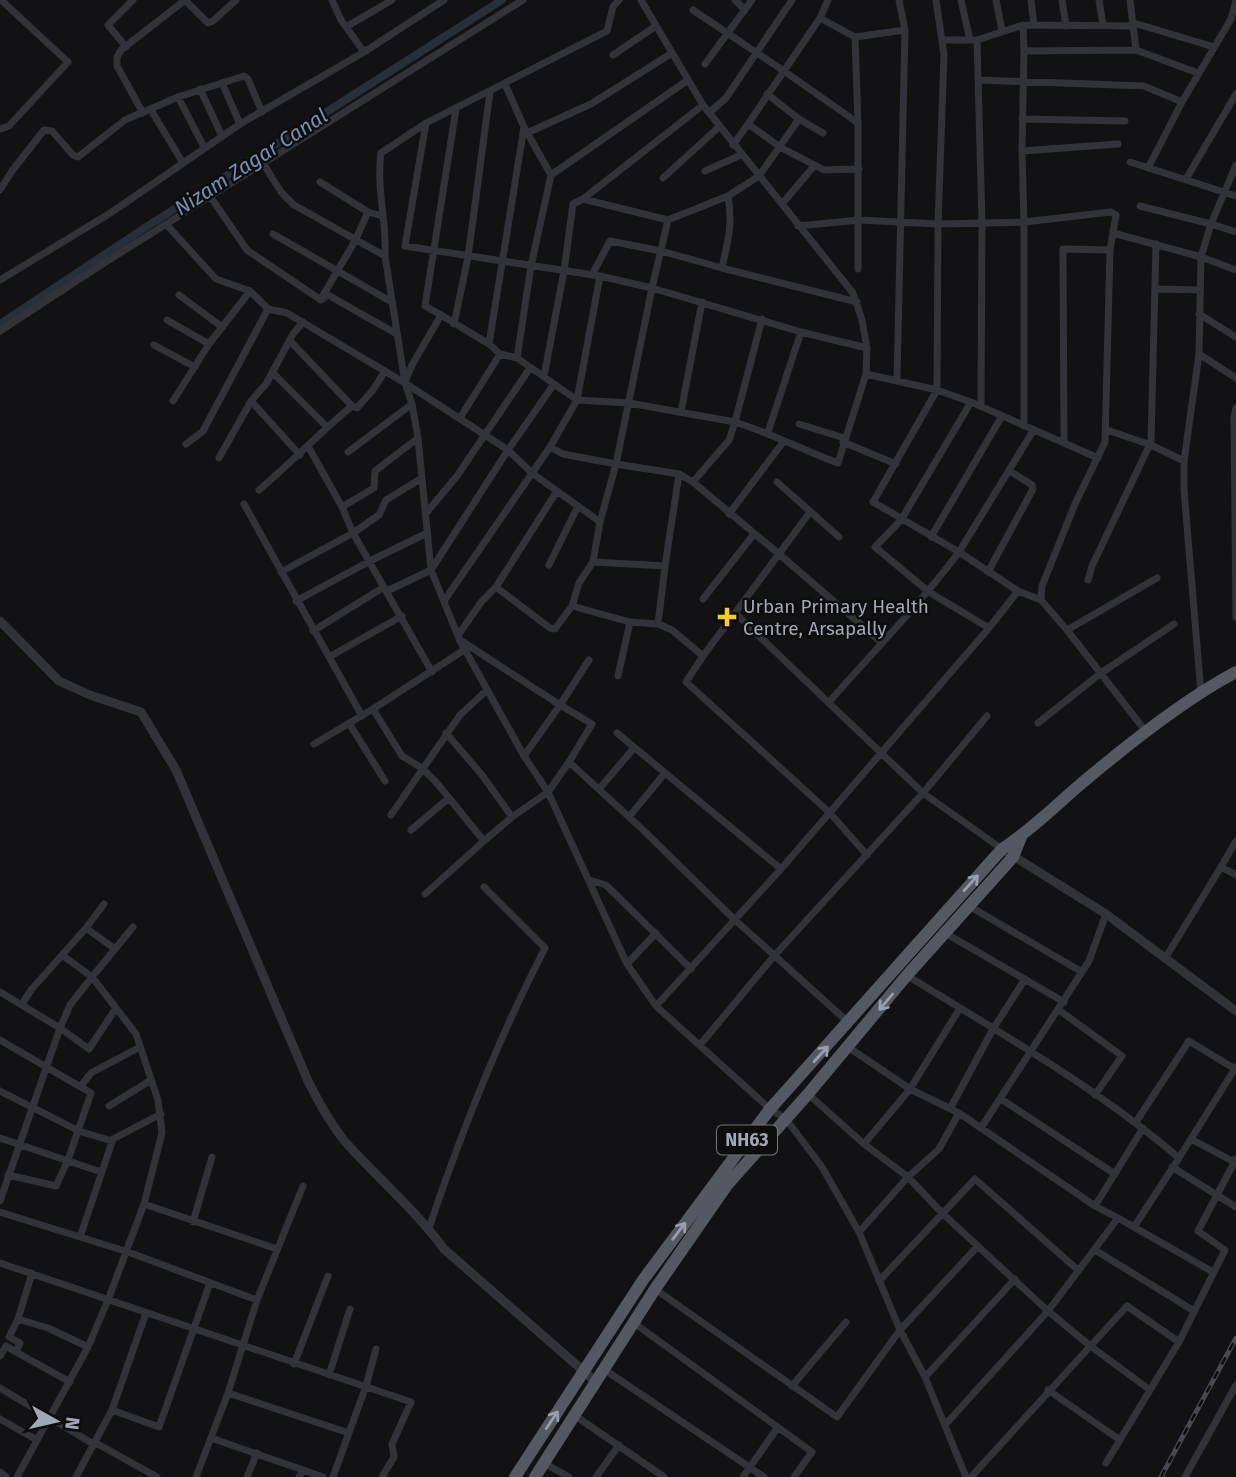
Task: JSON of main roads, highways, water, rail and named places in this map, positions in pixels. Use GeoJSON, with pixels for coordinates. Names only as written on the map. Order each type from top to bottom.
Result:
{"type":"FeatureCollection","features":[{"type":"Feature","properties":{"kind":"highway","name":"NH63"},"geometry":{"type":"LineString","coordinates":[[515,1477],[643,1280],[770,1109],[1002,849],[1105,764],[1201,693],[1236,672]]}},
{"type":"Feature","properties":{"kind":"highway","name":"NH63"},"geometry":{"type":"LineString","coordinates":[[535,1477],[655,1289],[727,1185],[1013,857],[1021,836]]}},
{"type":"Feature","properties":{"kind":"waterway","name":"Nizam Zagar Canal"},"geometry":{"type":"LineString","coordinates":[[0,324],[140,231],[502,0]]}},
{"type":"Feature","properties":{"kind":"railway"},"geometry":{"type":"LineString","coordinates":[[1161,1477],[1236,1338]]}},
{"type":"Feature","properties":{"kind":"place","name":"Urban Primary Health Centre, Arsapally"},"geometry":{"type":"Point","coordinates":[727,617]}}]}
